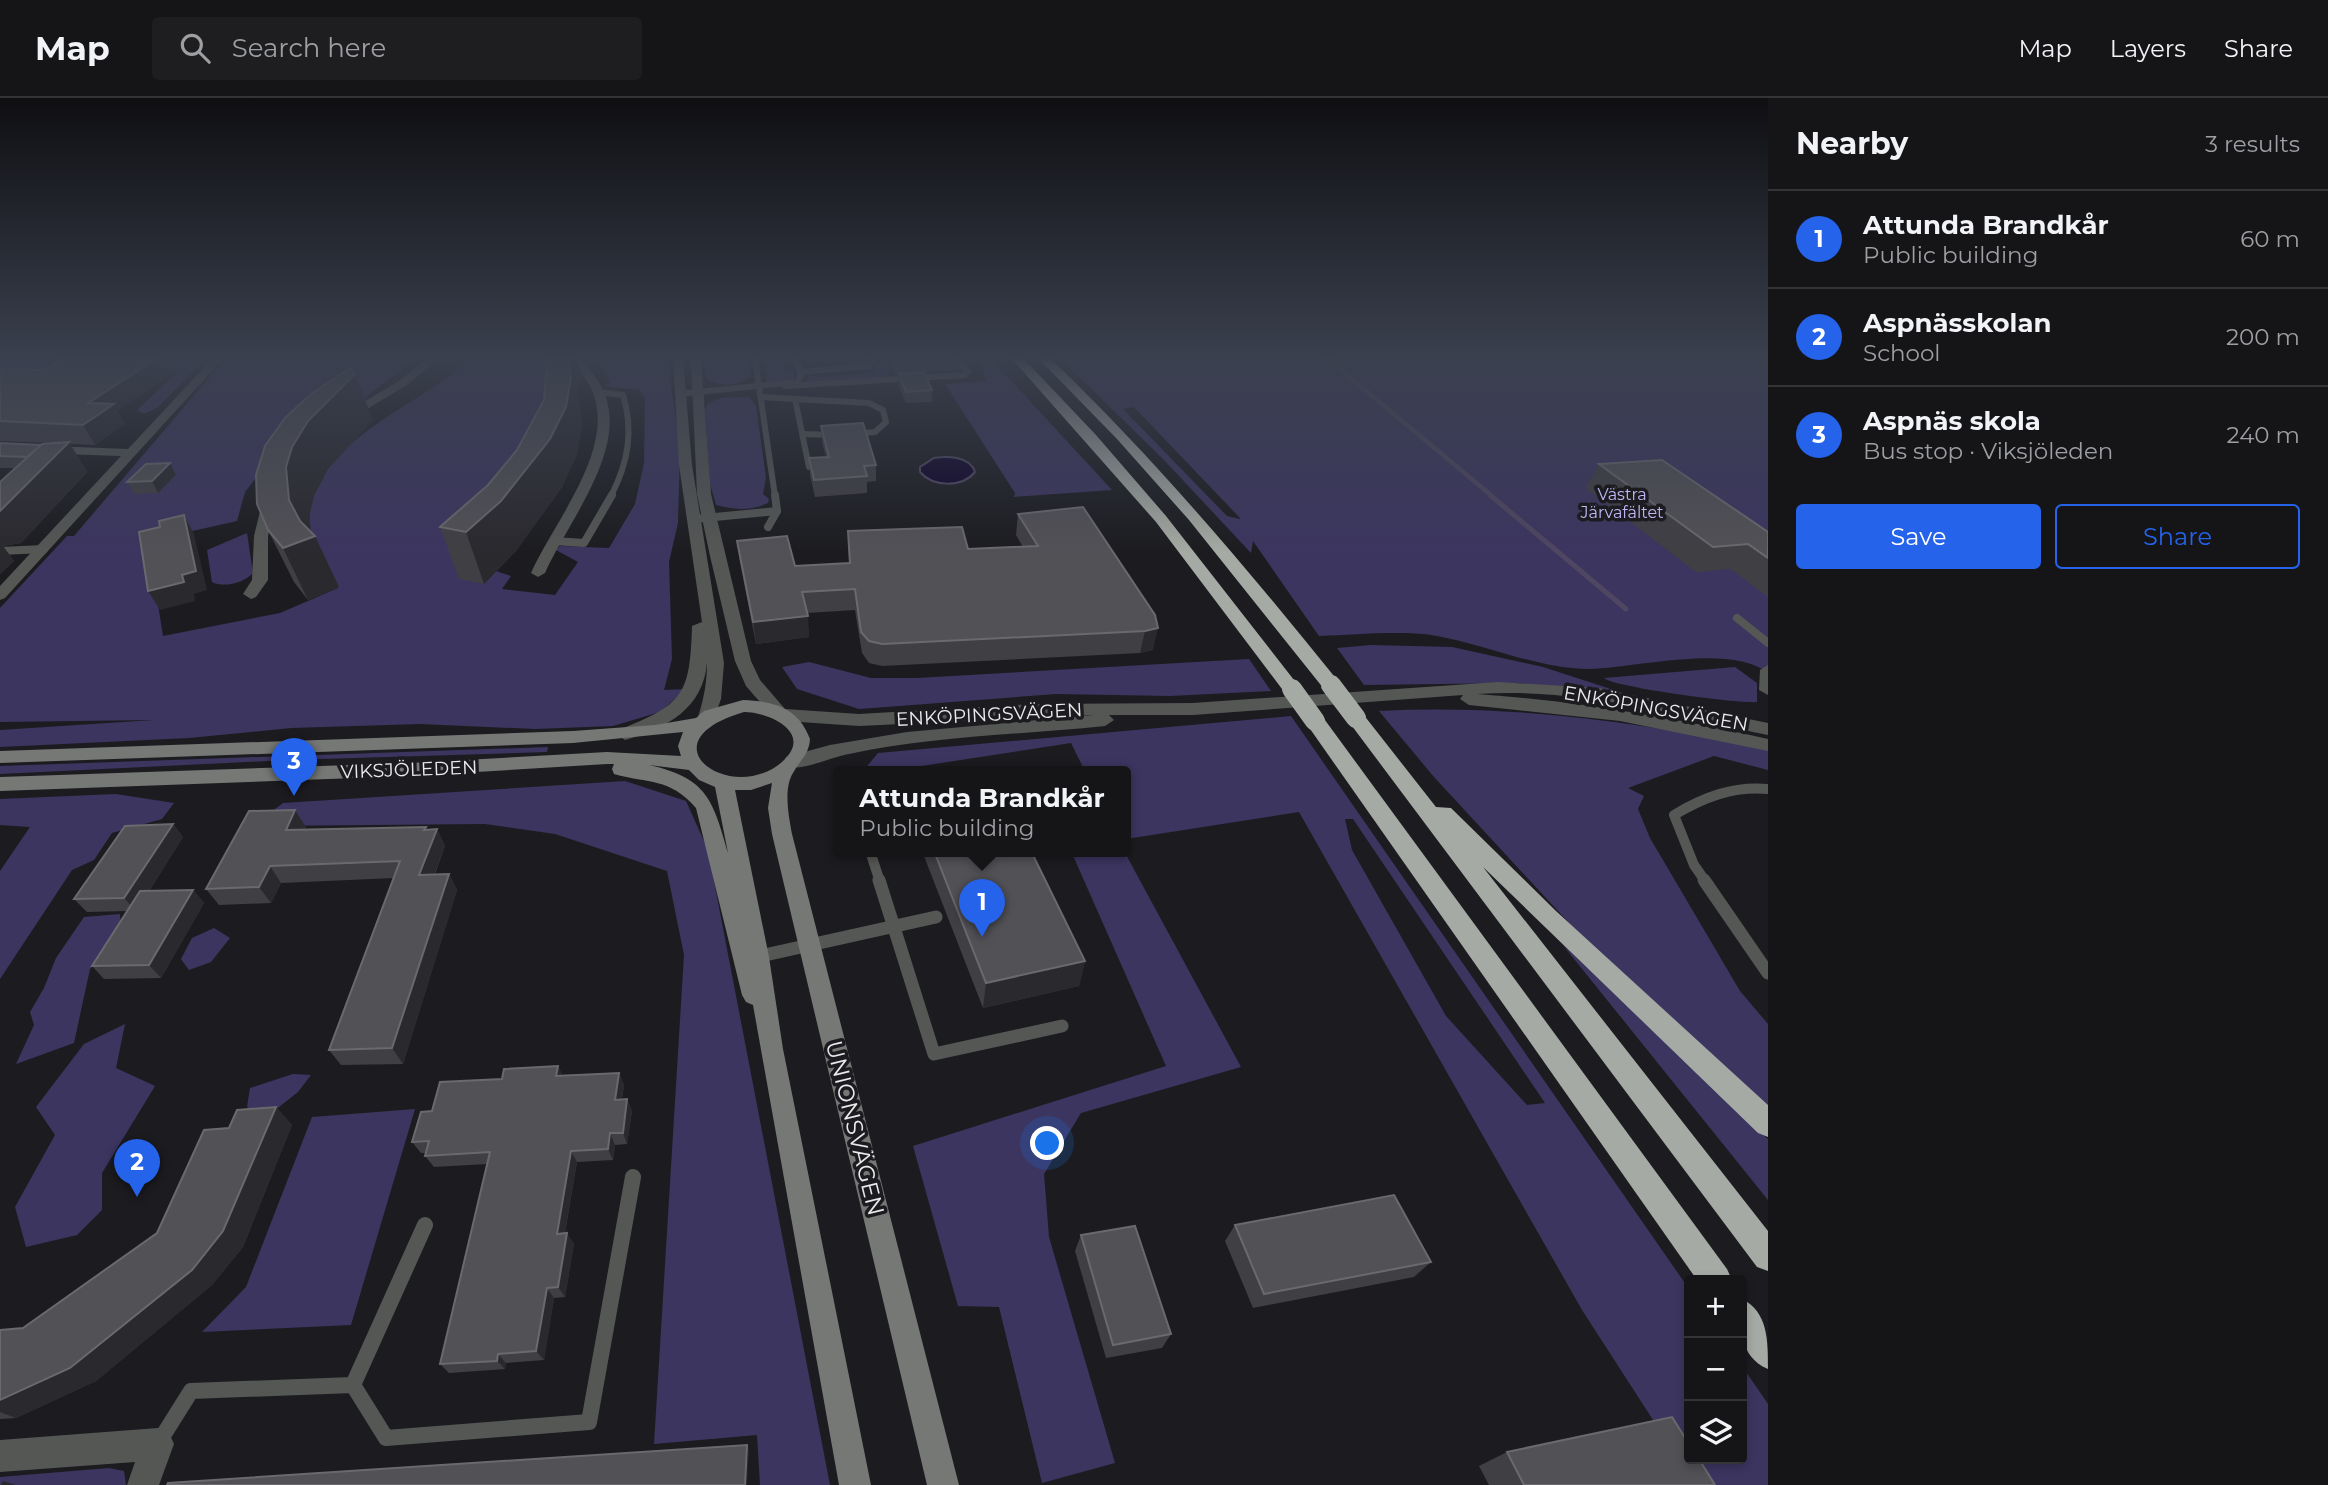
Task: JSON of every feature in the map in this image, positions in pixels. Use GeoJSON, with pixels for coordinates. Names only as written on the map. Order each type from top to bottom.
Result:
{"type":"FeatureCollection","features":[{"type":"Feature","properties":{"kind":"highway"},"geometry":{"type":"LineString","coordinates":[[1079,424],[1114,461],[1177,538],[1292,689],[1712,1275]]}},
{"type":"Feature","properties":{"kind":"highway"},"geometry":{"type":"LineString","coordinates":[[1108,424],[1210,536],[1331,685],[1768,1256]]}},
{"type":"Feature","properties":{"kind":"highway"},"geometry":{"type":"LineString","coordinates":[[1387,758],[1548,918],[1768,1124]]}},
{"type":"Feature","properties":{"kind":"highway"},"geometry":{"type":"LineString","coordinates":[[1747,1322],[1768,1352]]}},
{"type":"Feature","properties":{"kind":"main road"},"geometry":{"type":"LineString","coordinates":[[743,706],[782,713],[795,724],[802,738],[788,766],[762,780],[724,783],[704,776],[691,764],[687,743],[704,720],[743,706]]}},
{"type":"Feature","properties":{"kind":"main road","name":"VIKSJÖLEDEN"},"geometry":{"type":"LineString","coordinates":[[0,757],[625,734],[704,720]]}},
{"type":"Feature","properties":{"kind":"main road","name":"VIKSJÖLEDEN"},"geometry":{"type":"LineString","coordinates":[[0,784],[470,767],[636,756],[691,764]]}},
{"type":"Feature","properties":{"kind":"main road","name":"UNIONSVÄGEN"},"geometry":{"type":"LineString","coordinates":[[788,766],[778,808],[782,834],[943,1485]]}},
{"type":"Feature","properties":{"kind":"main road"},"geometry":{"type":"LineString","coordinates":[[470,767],[632,769],[651,771],[684,784],[705,806],[751,959]]}},
{"type":"Feature","properties":{"kind":"main road"},"geometry":{"type":"LineString","coordinates":[[724,783],[751,959],[771,1049],[855,1485]]}},
{"type":"Feature","properties":{"kind":"street"},"geometry":{"type":"LineString","coordinates":[[0,595],[159,424]]}},
{"type":"Feature","properties":{"kind":"street"},"geometry":{"type":"LineString","coordinates":[[538,573],[594,465],[602,424]]}},
{"type":"Feature","properties":{"kind":"street"},"geometry":{"type":"LineString","coordinates":[[684,424],[701,518],[743,661],[752,682],[782,713]]}},
{"type":"Feature","properties":{"kind":"street"},"geometry":{"type":"LineString","coordinates":[[700,424],[704,494],[700,572],[718,669],[718,685],[704,720]]}},
{"type":"Feature","properties":{"kind":"street"},"geometry":{"type":"LineString","coordinates":[[0,447],[132,453]]}},
{"type":"Feature","properties":{"kind":"street"},"geometry":{"type":"LineString","coordinates":[[251,594],[260,580],[261,536],[267,500],[282,477]]}},
{"type":"Feature","properties":{"kind":"street","name":"VIKSJÖLEDEN"},"geometry":{"type":"LineString","coordinates":[[625,734],[661,720],[684,705],[696,690],[701,671],[700,572]]}},
{"type":"Feature","properties":{"kind":"street"},"geometry":{"type":"LineString","coordinates":[[1768,670],[1768,690]]}},
{"type":"Feature","properties":{"kind":"street","name":"ENKÖPINGSVÄGEN"},"geometry":{"type":"LineString","coordinates":[[1377,698],[1438,690],[1550,689],[1648,703],[1768,729]]}},
{"type":"Feature","properties":{"kind":"street","name":"ENKÖPINGSVÄGEN"},"geometry":{"type":"LineString","coordinates":[[782,713],[859,720],[1032,710],[1193,709],[1377,698],[1470,699],[1558,706],[1654,719],[1768,745]]}},
{"type":"Feature","properties":{"kind":"street","name":"ENKÖPINGSVÄGEN"},"geometry":{"type":"LineString","coordinates":[[788,766],[862,743],[1039,729],[1193,709]]}},
{"type":"Feature","properties":{"kind":"street"},"geometry":{"type":"LineString","coordinates":[[0,1456],[158,1444],[142,1485]]}},
{"type":"Feature","properties":{"kind":"lane"},"geometry":{"type":"LineString","coordinates":[[554,541],[583,543],[608,504],[622,470],[629,424]]}},
{"type":"Feature","properties":{"kind":"lane"},"geometry":{"type":"LineString","coordinates":[[765,424],[777,511],[768,527]]}},
{"type":"Feature","properties":{"kind":"lane"},"geometry":{"type":"LineString","coordinates":[[801,424],[809,467]]}},
{"type":"Feature","properties":{"kind":"lane"},"geometry":{"type":"LineString","coordinates":[[803,434],[815,436],[875,432],[884,424]]}},
{"type":"Feature","properties":{"kind":"lane"},"geometry":{"type":"LineString","coordinates":[[701,518],[777,511]]}},
{"type":"Feature","properties":{"kind":"lane"},"geometry":{"type":"LineString","coordinates":[[0,551],[44,549]]}},
{"type":"Feature","properties":{"kind":"lane"},"geometry":{"type":"LineString","coordinates":[[1737,618],[1768,643]]}},
{"type":"Feature","properties":{"kind":"lane"},"geometry":{"type":"LineString","coordinates":[[1768,789],[1743,787],[1711,794],[1674,815],[1694,865],[1768,973]]}},
{"type":"Feature","properties":{"kind":"lane"},"geometry":{"type":"LineString","coordinates":[[872,857],[934,1054],[1062,1026]]}},
{"type":"Feature","properties":{"kind":"lane"},"geometry":{"type":"LineString","coordinates":[[751,959],[936,917]]}},
{"type":"Feature","properties":{"kind":"lane"},"geometry":{"type":"LineString","coordinates":[[353,1384],[386,1438],[589,1422],[633,1177]]}},
{"type":"Feature","properties":{"kind":"lane"},"geometry":{"type":"LineString","coordinates":[[353,1384],[425,1225]]}},
{"type":"Feature","properties":{"kind":"lane"},"geometry":{"type":"LineString","coordinates":[[158,1444],[191,1391],[353,1384]]}},
{"type":"Feature","properties":{"kind":"green space"},"geometry":{"type":"Polygon","coordinates":[[[170,424],[324,424],[275,453],[245,492],[237,521],[148,541],[163,636],[280,613],[338,588],[323,566],[314,541],[310,509],[319,481],[337,457],[363,434],[378,424],[539,424],[484,584],[496,571],[511,576],[502,589],[555,595],[578,562],[556,550],[560,546],[609,548],[635,504],[644,463],[645,424],[677,424],[680,446],[678,523],[669,562],[672,659],[664,690],[686,689],[660,712],[613,726],[535,729],[420,724],[291,728],[189,738],[0,747],[0,730],[154,720],[0,722],[0,608],[67,536],[74,536],[170,424]]]}},
{"type":"Feature","properties":{"kind":"green space"},"geometry":{"type":"Polygon","coordinates":[[[706,424],[758,424],[766,478],[763,494],[769,499],[768,503],[742,509],[716,505],[710,484],[706,424]]]}},
{"type":"Feature","properties":{"kind":"green space"},"geometry":{"type":"Polygon","coordinates":[[[971,424],[1051,424],[1112,490],[1014,497],[1015,493],[971,424]]]}},
{"type":"Feature","properties":{"kind":"green space","name":"Västra Järvafältet"},"geometry":{"type":"Polygon","coordinates":[[[1127,424],[1137,424],[1227,516],[1240,519],[1150,424],[1768,424],[1768,673],[1752,664],[1707,658],[1609,668],[1570,668],[1424,634],[1319,636],[1253,541],[1251,553],[1127,424]]]}},
{"type":"Feature","properties":{"kind":"green space"},"geometry":{"type":"Polygon","coordinates":[[[247,533],[253,573],[234,584],[212,582],[207,550],[247,533]]]}},
{"type":"Feature","properties":{"kind":"green space"},"geometry":{"type":"Polygon","coordinates":[[[1371,645],[1452,647],[1543,667],[1620,692],[1516,683],[1364,685],[1337,648],[1371,645]]]}},
{"type":"Feature","properties":{"kind":"green space"},"geometry":{"type":"Polygon","coordinates":[[[1249,659],[1271,691],[1170,696],[1056,694],[859,709],[797,689],[782,667],[809,662],[871,678],[917,678],[1249,659]]]}},
{"type":"Feature","properties":{"kind":"green space"},"geometry":{"type":"Polygon","coordinates":[[[1735,667],[1757,683],[1757,702],[1677,694],[1629,686],[1604,678],[1735,667]]]}},
{"type":"Feature","properties":{"kind":"green space"},"geometry":{"type":"Polygon","coordinates":[[[1477,710],[1575,717],[1768,749],[1768,770],[1714,756],[1628,788],[1644,796],[1638,809],[1650,838],[1740,991],[1768,1024],[1768,1106],[1571,925],[1434,777],[1379,711],[1477,710]]]}},
{"type":"Feature","properties":{"kind":"green space"},"geometry":{"type":"Polygon","coordinates":[[[1291,716],[1684,1282],[1684,1464],[1747,1464],[1747,1373],[1768,1404],[1768,1485],[1695,1485],[1582,1310],[1299,812],[1131,838],[1131,766],[1082,766],[1071,743],[922,766],[867,766],[878,753],[1291,716]],[[1345,819],[1352,850],[1446,1016],[1527,1105],[1545,1103],[1353,819],[1345,819]]]}},
{"type":"Feature","properties":{"kind":"green space"},"geometry":{"type":"Polygon","coordinates":[[[548,747],[547,752],[288,760],[0,774],[0,766],[548,747]]]}},
{"type":"Feature","properties":{"kind":"green space"},"geometry":{"type":"Polygon","coordinates":[[[625,781],[686,801],[708,850],[830,1485],[760,1485],[757,1435],[654,1444],[684,955],[667,871],[555,834],[485,824],[253,826],[283,803],[625,781]]]}},
{"type":"Feature","properties":{"kind":"green space"},"geometry":{"type":"Polygon","coordinates":[[[116,794],[174,803],[162,819],[112,833],[94,860],[72,870],[0,979],[0,871],[30,827],[0,825],[0,799],[116,794]]]}},
{"type":"Feature","properties":{"kind":"green space"},"geometry":{"type":"Polygon","coordinates":[[[1074,857],[1127,857],[1241,1067],[1081,1113],[1044,1174],[1049,1237],[1115,1463],[1042,1483],[999,1307],[958,1306],[913,1146],[1166,1066],[1074,857]]]}},
{"type":"Feature","properties":{"kind":"green space"},"geometry":{"type":"Polygon","coordinates":[[[120,914],[121,935],[90,969],[74,1043],[16,1064],[34,1025],[30,1012],[44,988],[56,958],[84,917],[120,914]]]}},
{"type":"Feature","properties":{"kind":"green space"},"geometry":{"type":"Polygon","coordinates":[[[214,928],[230,938],[211,962],[189,970],[181,959],[192,938],[214,928]]]}},
{"type":"Feature","properties":{"kind":"green space"},"geometry":{"type":"Polygon","coordinates":[[[1562,944],[1768,1139],[1768,1200],[1562,944]]]}},
{"type":"Feature","properties":{"kind":"green space"},"geometry":{"type":"Polygon","coordinates":[[[125,1024],[116,1068],[155,1086],[102,1173],[102,1210],[77,1235],[26,1247],[15,1207],[55,1135],[36,1107],[84,1044],[125,1024]]]}},
{"type":"Feature","properties":{"kind":"green space"},"geometry":{"type":"Polygon","coordinates":[[[293,1074],[311,1075],[298,1092],[265,1118],[247,1107],[250,1088],[293,1074]]]}},
{"type":"Feature","properties":{"kind":"green space"},"geometry":{"type":"Polygon","coordinates":[[[415,1109],[351,1325],[202,1332],[246,1287],[312,1117],[415,1109]]]}},
{"type":"Feature","properties":{"kind":"green space"},"geometry":{"type":"Polygon","coordinates":[[[109,1468],[124,1471],[126,1485],[0,1485],[0,1477],[109,1468]]]}},
{"type":"Feature","properties":{"kind":"shaded area"},"geometry":{"type":"Polygon","coordinates":[[[952,457],[964,460],[975,472],[963,481],[955,483],[932,481],[920,472],[920,467],[934,458],[952,457]]]}},
{"type":"Feature","properties":{"kind":"building"},"geometry":{"type":"Polygon","coordinates":[[[281,424],[306,424],[292,447],[286,467],[289,500],[300,521],[315,536],[283,548],[268,530],[257,504],[256,475],[265,446],[281,424]]]}},
{"type":"Feature","properties":{"kind":"building"},"geometry":{"type":"Polygon","coordinates":[[[531,424],[558,424],[550,439],[501,501],[466,532],[440,527],[488,485],[517,450],[531,424]]]}},
{"type":"Feature","properties":{"kind":"building"},"geometry":{"type":"Polygon","coordinates":[[[863,424],[876,465],[864,466],[867,476],[814,480],[809,458],[829,457],[821,426],[863,424]]]}},
{"type":"Feature","properties":{"kind":"building"},"geometry":{"type":"Polygon","coordinates":[[[69,442],[0,511],[0,482],[42,444],[69,442]]]}},
{"type":"Feature","properties":{"kind":"building"},"geometry":{"type":"Polygon","coordinates":[[[0,443],[41,445],[27,457],[0,456],[0,443]]]}},
{"type":"Feature","properties":{"kind":"building"},"geometry":{"type":"Polygon","coordinates":[[[1662,460],[1768,532],[1768,558],[1748,544],[1713,547],[1599,464],[1662,460]]]}},
{"type":"Feature","properties":{"kind":"building"},"geometry":{"type":"Polygon","coordinates":[[[170,463],[152,481],[127,482],[146,464],[170,463]]]}},
{"type":"Feature","properties":{"kind":"building"},"geometry":{"type":"Polygon","coordinates":[[[1083,507],[1155,615],[1158,628],[1145,631],[882,644],[869,641],[861,632],[855,589],[802,592],[808,616],[753,622],[737,541],[787,536],[795,566],[850,563],[848,531],[962,527],[968,549],[1038,546],[1018,514],[1083,507]]]}},
{"type":"Feature","properties":{"kind":"building"},"geometry":{"type":"Polygon","coordinates":[[[184,515],[196,571],[182,575],[184,582],[148,591],[139,532],[160,527],[159,521],[184,515]]]}},
{"type":"Feature","properties":{"kind":"building"},"geometry":{"type":"Polygon","coordinates":[[[295,810],[286,830],[437,829],[419,875],[449,874],[392,1048],[329,1050],[400,861],[270,866],[259,887],[206,889],[249,811],[295,810]]]}},
{"type":"Feature","properties":{"kind":"building"},"geometry":{"type":"Polygon","coordinates":[[[173,824],[124,898],[74,899],[125,826],[173,824]]]}},
{"type":"Feature","properties":{"kind":"building"},"geometry":{"type":"Polygon","coordinates":[[[936,857],[1034,857],[1085,961],[986,983],[936,857]]]}},
{"type":"Feature","properties":{"kind":"building"},"geometry":{"type":"Polygon","coordinates":[[[193,890],[149,965],[92,966],[140,891],[193,890]]]}},
{"type":"Feature","properties":{"kind":"building"},"geometry":{"type":"Polygon","coordinates":[[[558,1066],[556,1076],[619,1073],[615,1100],[627,1099],[623,1133],[610,1133],[608,1149],[571,1151],[557,1234],[567,1233],[558,1287],[547,1288],[536,1351],[498,1354],[497,1361],[440,1364],[490,1152],[425,1156],[429,1141],[412,1142],[421,1112],[432,1111],[440,1082],[502,1079],[504,1069],[558,1066]]]}},
{"type":"Feature","properties":{"kind":"building"},"geometry":{"type":"Polygon","coordinates":[[[276,1107],[223,1231],[192,1270],[70,1368],[0,1400],[0,1330],[23,1328],[157,1233],[204,1130],[229,1128],[237,1110],[276,1107]]]}},
{"type":"Feature","properties":{"kind":"building"},"geometry":{"type":"Polygon","coordinates":[[[1394,1195],[1431,1262],[1264,1294],[1235,1225],[1394,1195]]]}},
{"type":"Feature","properties":{"kind":"building"},"geometry":{"type":"Polygon","coordinates":[[[1135,1226],[1171,1334],[1113,1345],[1081,1235],[1135,1226]]]}},
{"type":"Feature","properties":{"kind":"building"},"geometry":{"type":"Polygon","coordinates":[[[1672,1417],[1684,1436],[1684,1464],[1702,1464],[1715,1485],[1524,1485],[1507,1452],[1672,1417]]]}},
{"type":"Feature","properties":{"kind":"building"},"geometry":{"type":"Polygon","coordinates":[[[747,1445],[745,1485],[167,1485],[168,1483],[747,1445]]]}},
{"type":"Feature","properties":{"kind":"waterway"},"geometry":{"type":"LineString","coordinates":[[1405,424],[1492,496]]}},
{"type":"Feature","properties":{"kind":"waterway"},"geometry":{"type":"LineString","coordinates":[[1490,495],[1626,609]]}},
{"type":"Feature","properties":{"kind":"place","name":"Aspnäs skola"},"geometry":{"type":"Point","coordinates":[294,796]}},
{"type":"Feature","properties":{"kind":"place","name":"Attunda Brandkår"},"geometry":{"type":"Point","coordinates":[982,937]}},
{"type":"Feature","properties":{"kind":"place","name":"Aspnässkolan"},"geometry":{"type":"Point","coordinates":[137,1197]}}]}
